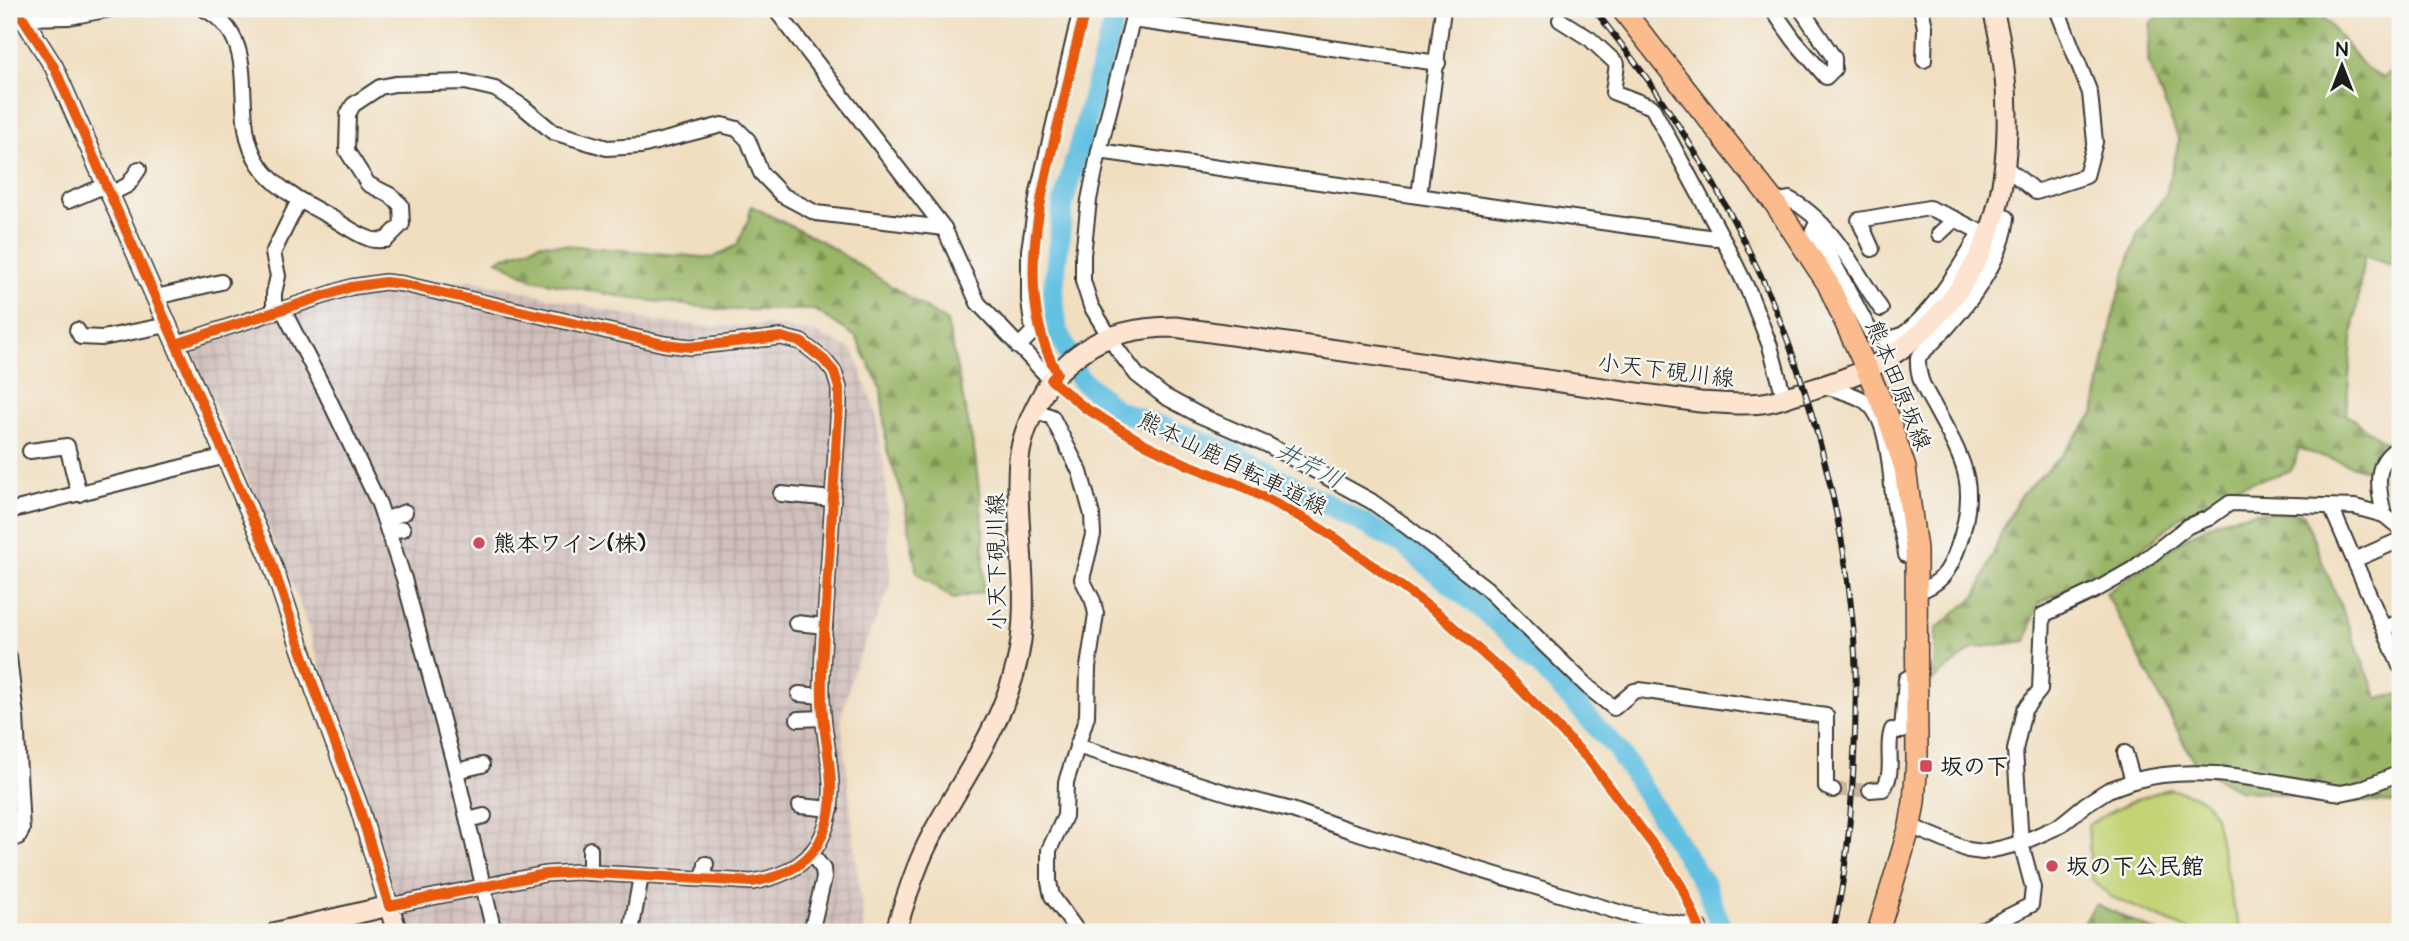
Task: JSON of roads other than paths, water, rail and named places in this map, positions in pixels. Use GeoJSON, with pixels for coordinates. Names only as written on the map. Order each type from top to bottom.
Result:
{"type":"FeatureCollection","features":[{"type":"Feature","properties":{"kind":"main road","name":"熊本田原坂線"},"geometry":{"type":"LineString","coordinates":[[1622,9],[1774,202],[1828,284],[1887,414],[1905,468],[1916,548],[1917,592],[1911,676],[1917,760],[1910,826],[1878,932]]}},
{"type":"Feature","properties":{"kind":"main road","name":"小天下硯川線"},"geometry":{"type":"LineString","coordinates":[[895,932],[914,876],[932,835],[997,721],[1013,677],[1021,641],[1024,600],[1019,458],[1034,410],[1057,374],[1083,351],[1107,338],[1147,327],[1175,327],[1700,402],[1769,402],[1825,386],[1867,369],[1907,344],[1948,302],[1970,272],[1996,211],[2004,166],[2007,128],[2004,72],[1993,9]]}},
{"type":"Feature","properties":{"kind":"main road"},"geometry":{"type":"LineString","coordinates":[[277,932],[389,906],[397,932]]}},
{"type":"Feature","properties":{"kind":"street"},"geometry":{"type":"LineString","coordinates":[[14,17],[111,9]]}},
{"type":"Feature","properties":{"kind":"street"},"geometry":{"type":"LineString","coordinates":[[204,9],[213,13],[233,33],[243,70],[245,128],[258,163],[275,183],[299,200],[370,240],[386,240],[402,224],[401,205],[390,195],[368,184],[347,151],[348,114],[353,105],[380,87],[395,84],[465,82],[495,89],[522,106],[553,132],[607,148],[641,146],[722,125],[737,129],[748,140],[761,173],[768,181],[782,195],[816,213],[944,228]]}},
{"type":"Feature","properties":{"kind":"street"},"geometry":{"type":"LineString","coordinates":[[775,9],[944,228],[978,303],[1018,347],[1057,374]]}},
{"type":"Feature","properties":{"kind":"street"},"geometry":{"type":"LineString","coordinates":[[1018,347],[1032,332],[1029,300],[1030,238],[1038,192],[1081,9]]}},
{"type":"Feature","properties":{"kind":"street"},"geometry":{"type":"LineString","coordinates":[[1419,196],[1443,9]]}},
{"type":"Feature","properties":{"kind":"street"},"geometry":{"type":"LineString","coordinates":[[1772,9],[1826,77],[1834,69],[1834,58],[1801,9]]}},
{"type":"Feature","properties":{"kind":"street"},"geometry":{"type":"LineString","coordinates":[[1922,9],[1925,27],[1924,60]]}},
{"type":"Feature","properties":{"kind":"street"},"geometry":{"type":"LineString","coordinates":[[2004,166],[2036,192],[2086,176],[2095,142],[2090,93],[2057,9]]}},
{"type":"Feature","properties":{"kind":"street"},"geometry":{"type":"LineString","coordinates":[[1437,63],[1134,14],[1099,151],[1089,200],[1083,256],[1083,281],[1091,306],[1107,338],[1137,375],[1164,396],[1199,415],[1268,445],[1371,501],[1406,526],[1486,588],[1588,687],[1614,708],[1634,691],[1639,690],[1826,716],[1826,787],[1833,790]]}},
{"type":"Feature","properties":{"kind":"street"},"geometry":{"type":"LineString","coordinates":[[14,17],[54,67],[270,558],[359,807],[389,906],[545,874],[590,873],[752,882],[772,879],[800,865],[811,853],[823,836],[831,809],[822,695],[839,388],[835,372],[824,359],[801,342],[781,337],[691,347],[664,344],[385,282],[351,287],[176,344]]}},
{"type":"Feature","properties":{"kind":"street"},"geometry":{"type":"LineString","coordinates":[[1560,20],[1590,39],[1617,64],[1613,92],[1652,107],[1749,292],[1770,346],[1784,397]]}},
{"type":"Feature","properties":{"kind":"street"},"geometry":{"type":"LineString","coordinates":[[1099,151],[1722,237]]}},
{"type":"Feature","properties":{"kind":"street"},"geometry":{"type":"LineString","coordinates":[[68,201],[128,185],[139,169]]}},
{"type":"Feature","properties":{"kind":"street"},"geometry":{"type":"LineString","coordinates":[[1774,202],[1789,199],[1818,221],[1835,241],[1881,310]]}},
{"type":"Feature","properties":{"kind":"street"},"geometry":{"type":"LineString","coordinates":[[299,200],[273,253],[278,276],[274,293],[278,311],[324,389],[392,526],[404,579],[444,701],[456,771],[494,932]]}},
{"type":"Feature","properties":{"kind":"street"},"geometry":{"type":"LineString","coordinates":[[1818,221],[1813,231],[1871,331],[1884,340],[1903,335],[1918,321],[1984,234],[1929,208],[1859,220],[1872,249]]}},
{"type":"Feature","properties":{"kind":"street"},"geometry":{"type":"LineString","coordinates":[[1917,592],[1935,586],[1944,576],[1956,553],[1966,523],[1969,502],[1967,471],[1917,375],[1918,357],[1965,306],[1991,265],[2007,218],[1996,211]]}},
{"type":"Feature","properties":{"kind":"street"},"geometry":{"type":"LineString","coordinates":[[1939,234],[1955,219]]}},
{"type":"Feature","properties":{"kind":"street"},"geometry":{"type":"LineString","coordinates":[[156,297],[221,282]]}},
{"type":"Feature","properties":{"kind":"street"},"geometry":{"type":"LineString","coordinates":[[77,330],[81,337],[102,338],[168,325]]}},
{"type":"Feature","properties":{"kind":"street"},"geometry":{"type":"LineString","coordinates":[[1825,386],[1865,401],[1878,416],[1888,448],[1895,509],[1905,542],[1911,676],[1902,732],[1892,730],[1889,737],[1887,782],[1883,789],[1870,790]]}},
{"type":"Feature","properties":{"kind":"street"},"geometry":{"type":"LineString","coordinates":[[1034,410],[1052,416],[1080,472],[1092,515],[1093,536],[1082,579],[1096,614],[1088,667],[1087,716],[1066,782],[1065,816],[1049,850],[1052,896],[1078,932]]}},
{"type":"Feature","properties":{"kind":"street"},"geometry":{"type":"LineString","coordinates":[[30,451],[67,446],[79,494]]}},
{"type":"Feature","properties":{"kind":"street"},"geometry":{"type":"LineString","coordinates":[[2384,515],[2378,476],[2382,462],[2400,447]]}},
{"type":"Feature","properties":{"kind":"street"},"geometry":{"type":"LineString","coordinates":[[9,511],[226,456]]}},
{"type":"Feature","properties":{"kind":"street"},"geometry":{"type":"LineString","coordinates":[[781,494],[833,499]]}},
{"type":"Feature","properties":{"kind":"street"},"geometry":{"type":"LineString","coordinates":[[1977,932],[2031,905],[2033,888],[2021,843],[2015,750],[2024,710],[2040,691],[2043,615],[2133,569],[2188,526],[2208,518],[2230,503],[2355,507],[2384,515],[2400,528]]}},
{"type":"Feature","properties":{"kind":"street"},"geometry":{"type":"LineString","coordinates":[[2331,506],[2400,666]]}},
{"type":"Feature","properties":{"kind":"street"},"geometry":{"type":"LineString","coordinates":[[392,526],[405,512]]}},
{"type":"Feature","properties":{"kind":"street"},"geometry":{"type":"LineString","coordinates":[[2354,560],[2400,540]]}},
{"type":"Feature","properties":{"kind":"street"},"geometry":{"type":"LineString","coordinates":[[2384,628],[2400,622]]}},
{"type":"Feature","properties":{"kind":"street"},"geometry":{"type":"LineString","coordinates":[[796,623],[825,626]]}},
{"type":"Feature","properties":{"kind":"street"},"geometry":{"type":"LineString","coordinates":[[9,657],[16,716],[22,830],[18,837],[9,842]]}},
{"type":"Feature","properties":{"kind":"street"},"geometry":{"type":"LineString","coordinates":[[799,694],[822,695]]}},
{"type":"Feature","properties":{"kind":"street"},"geometry":{"type":"LineString","coordinates":[[798,719],[823,718]]}},
{"type":"Feature","properties":{"kind":"street"},"geometry":{"type":"LineString","coordinates":[[1077,746],[1615,911],[1699,927]]}},
{"type":"Feature","properties":{"kind":"street"},"geometry":{"type":"LineString","coordinates":[[2125,753],[2133,781]]}},
{"type":"Feature","properties":{"kind":"street"},"geometry":{"type":"LineString","coordinates":[[456,771],[482,765]]}},
{"type":"Feature","properties":{"kind":"street"},"geometry":{"type":"LineString","coordinates":[[1910,826],[1968,850],[1983,852],[2021,843],[2059,826],[2108,790],[2157,774],[2185,772],[2227,776],[2341,793],[2360,789],[2400,773]]}},
{"type":"Feature","properties":{"kind":"street"},"geometry":{"type":"LineString","coordinates":[[800,806],[831,809]]}},
{"type":"Feature","properties":{"kind":"street"},"geometry":{"type":"LineString","coordinates":[[468,820],[484,816]]}},
{"type":"Feature","properties":{"kind":"street"},"geometry":{"type":"LineString","coordinates":[[590,849],[590,873]]}},
{"type":"Feature","properties":{"kind":"street"},"geometry":{"type":"LineString","coordinates":[[811,853],[823,869],[824,878],[811,932]]}},
{"type":"Feature","properties":{"kind":"street"},"geometry":{"type":"LineString","coordinates":[[705,879],[706,864]]}},
{"type":"Feature","properties":{"kind":"street"},"geometry":{"type":"LineString","coordinates":[[631,932],[641,876]]}},
{"type":"Feature","properties":{"kind":"waterway","name":"井芹川"},"geometry":{"type":"LineString","coordinates":[[1117,9],[1063,204],[1053,293],[1057,329],[1079,378],[1116,410],[1228,451],[1402,544],[1511,634],[1617,749],[1706,887],[1723,932]]}},
{"type":"Feature","properties":{"kind":"tunnel"},"geometry":{"type":"LineString","coordinates":[[1833,790],[1870,790]]}},
{"type":"Feature","properties":{"kind":"railway"},"geometry":{"type":"LineString","coordinates":[[1594,9],[1670,113],[1742,236],[1791,349],[1822,451],[1844,554],[1856,671],[1849,827],[1833,932]]}},
{"type":"Feature","properties":{"kind":"place","name":"熊本ワイン(株)"},"geometry":{"type":"Point","coordinates":[479,543]}},
{"type":"Feature","properties":{"kind":"place","name":"坂の下"},"geometry":{"type":"Point","coordinates":[1926,766]}},
{"type":"Feature","properties":{"kind":"place","name":"坂の下公民館"},"geometry":{"type":"Point","coordinates":[2052,866]}}]}
